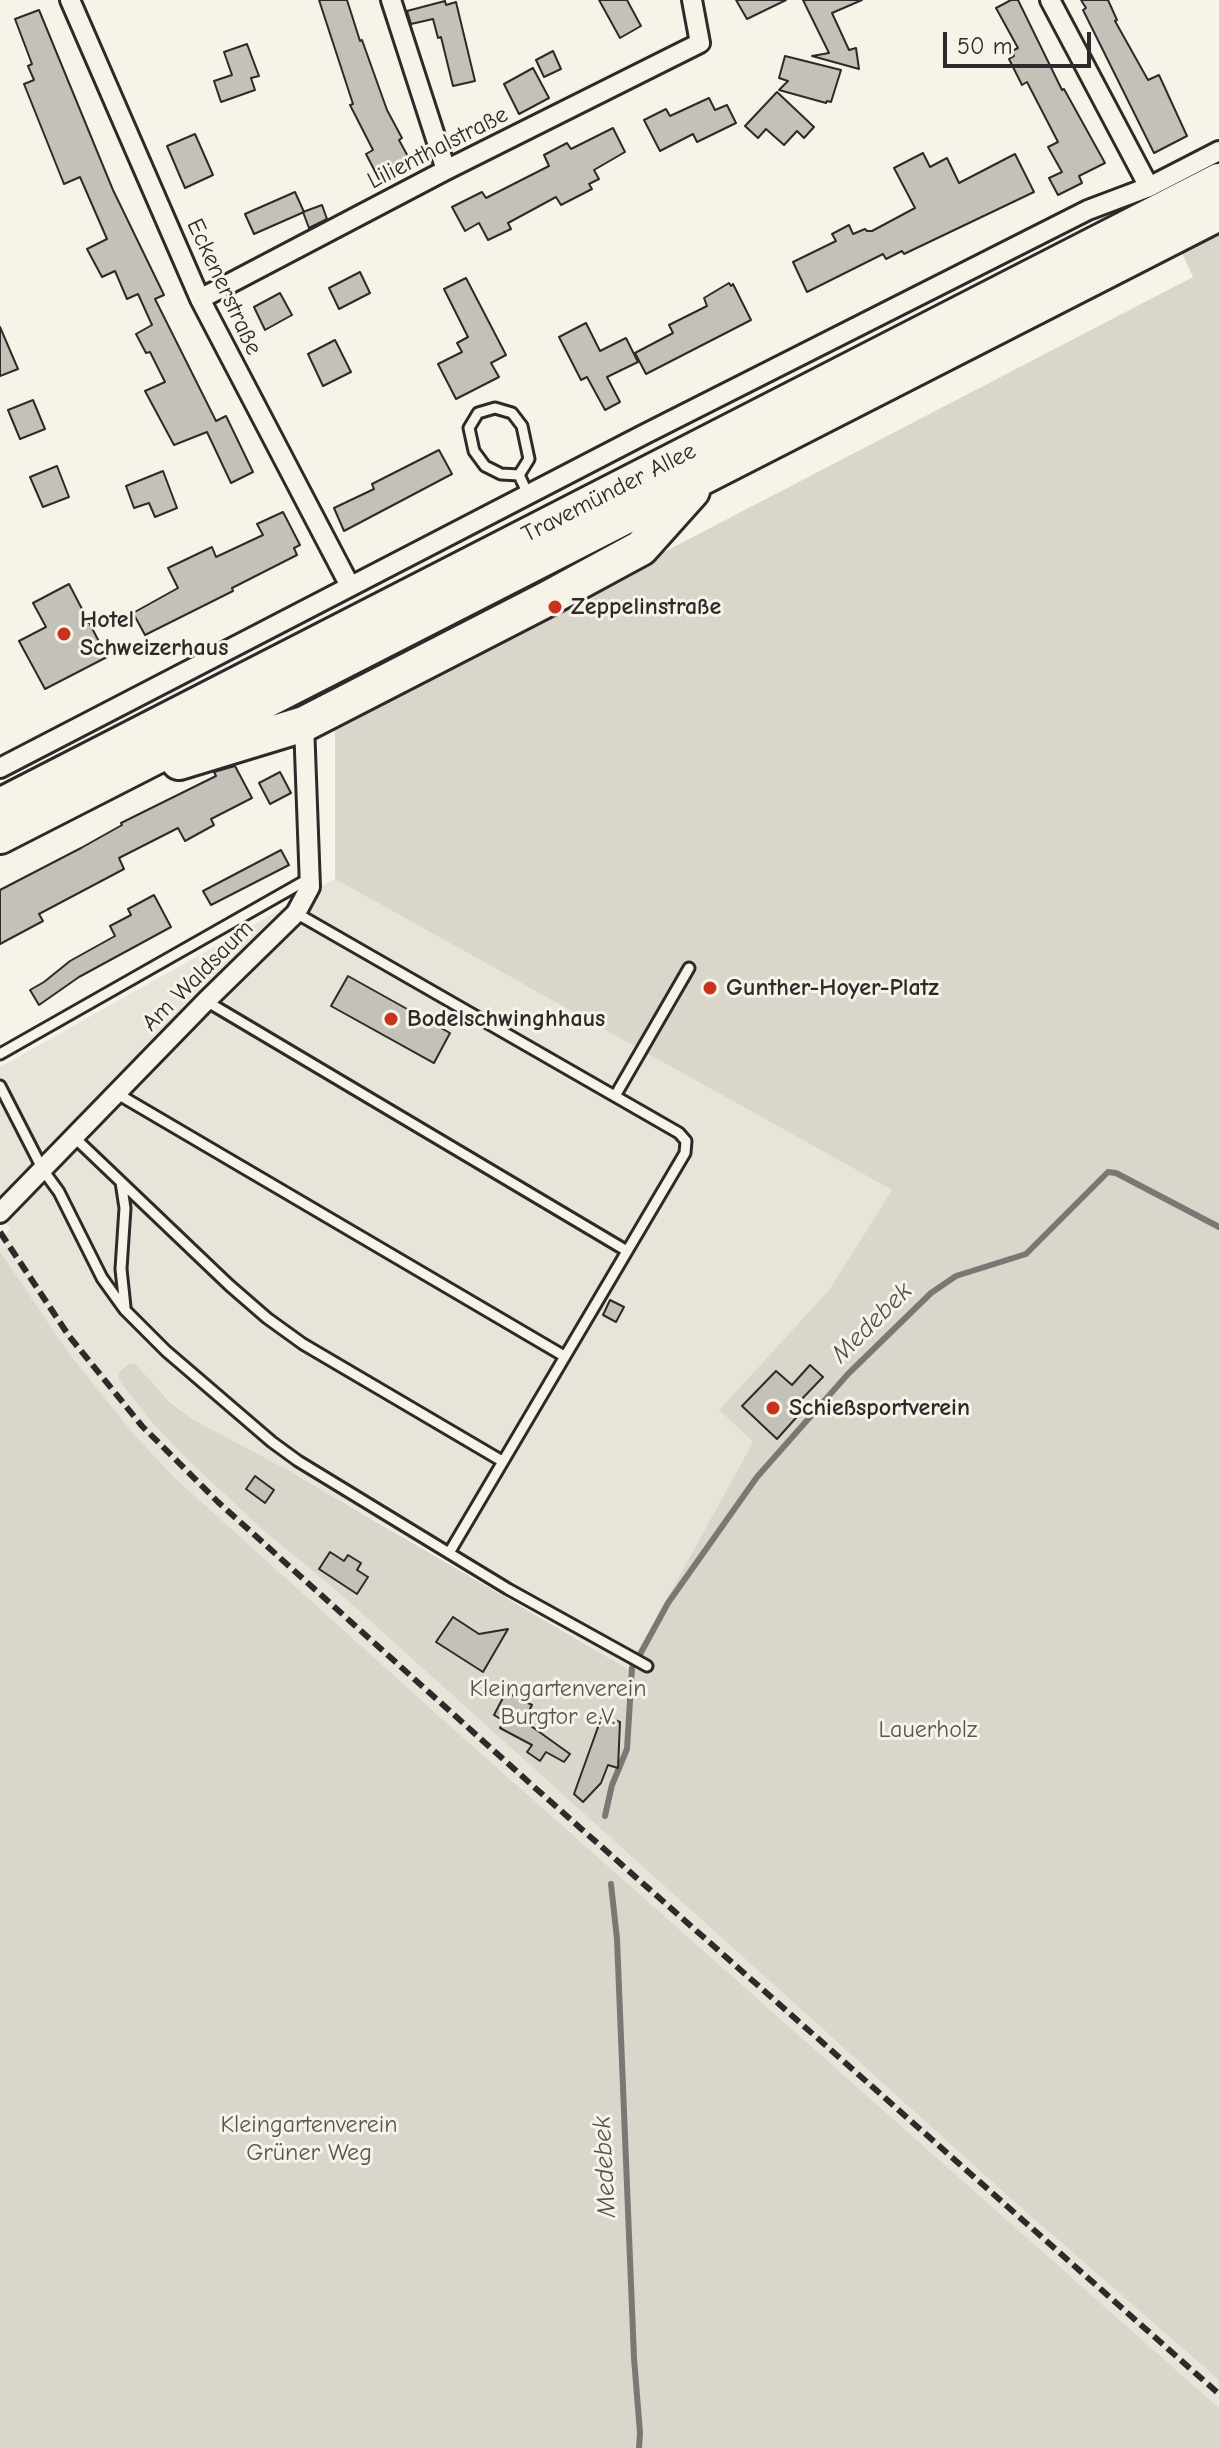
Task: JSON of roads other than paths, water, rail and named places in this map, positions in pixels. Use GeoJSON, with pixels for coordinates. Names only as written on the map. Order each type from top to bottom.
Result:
{"type":"FeatureCollection","features":[{"type":"Feature","properties":{"kind":"highway","name":"Travemünder Allee"},"geometry":{"type":"LineString","coordinates":[[0,806],[1219,181]]}},
{"type":"Feature","properties":{"kind":"highway","name":"Travemünder Allee"},"geometry":{"type":"LineString","coordinates":[[0,836],[1219,213]]}},
{"type":"Feature","properties":{"kind":"highway"},"geometry":{"type":"LineString","coordinates":[[0,851],[88,790],[304,724],[641,548],[705,476]]}},
{"type":"Feature","properties":{"kind":"street","name":"Eckenerstraße"},"geometry":{"type":"LineString","coordinates":[[70,0],[200,299],[350,586]]}},
{"type":"Feature","properties":{"kind":"street"},"geometry":{"type":"LineString","coordinates":[[391,0],[446,170]]}},
{"type":"Feature","properties":{"kind":"street","name":"Lilienthalstraße"},"geometry":{"type":"LineString","coordinates":[[200,299],[446,170],[700,43],[692,0]]}},
{"type":"Feature","properties":{"kind":"street"},"geometry":{"type":"LineString","coordinates":[[1050,0],[1149,187]]}},
{"type":"Feature","properties":{"kind":"street","name":"Travemünder Allee"},"geometry":{"type":"LineString","coordinates":[[0,768],[528,494],[1074,217],[1149,187],[1219,151]]}},
{"type":"Feature","properties":{"kind":"street","name":"Am Waldsaum"},"geometry":{"type":"LineString","coordinates":[[0,1213],[296,913],[310,887],[304,724]]}},
{"type":"Feature","properties":{"kind":"lane"},"geometry":{"type":"LineString","coordinates":[[495,408],[512,413],[522,426],[529,459],[519,475],[501,474],[485,466],[474,451],[469,428],[478,413],[495,408]]}},
{"type":"Feature","properties":{"kind":"lane"},"geometry":{"type":"LineString","coordinates":[[519,475],[528,494]]}},
{"type":"Feature","properties":{"kind":"lane"},"geometry":{"type":"LineString","coordinates":[[0,1054],[310,878]]}},
{"type":"Feature","properties":{"kind":"lane"},"geometry":{"type":"LineString","coordinates":[[296,913],[679,1133],[686,1141],[685,1153],[449,1553]]}},
{"type":"Feature","properties":{"kind":"lane"},"geometry":{"type":"LineString","coordinates":[[615,1096],[689,968]]}},
{"type":"Feature","properties":{"kind":"lane"},"geometry":{"type":"LineString","coordinates":[[206,1001],[627,1251]]}},
{"type":"Feature","properties":{"kind":"lane"},"geometry":{"type":"LineString","coordinates":[[0,1086],[102,1278],[125,1310],[166,1351],[272,1442],[449,1553],[647,1666]]}},
{"type":"Feature","properties":{"kind":"lane"},"geometry":{"type":"LineString","coordinates":[[116,1093],[564,1356]]}},
{"type":"Feature","properties":{"kind":"lane"},"geometry":{"type":"LineString","coordinates":[[75,1138],[267,1318],[303,1344],[502,1461]]}},
{"type":"Feature","properties":{"kind":"lane"},"geometry":{"type":"LineString","coordinates":[[121,1182],[125,1208],[121,1269],[125,1310]]}},
{"type":"Feature","properties":{"kind":"waterway","name":"Medebek"},"geometry":{"type":"LineString","coordinates":[[638,1658],[668,1603],[757,1477],[848,1374],[931,1293],[956,1276],[1026,1254],[1108,1172],[1116,1173],[1219,1227]]}},
{"type":"Feature","properties":{"kind":"waterway","name":"Medebek"},"geometry":{"type":"LineString","coordinates":[[605,1816],[612,1785],[627,1749],[632,1668]]}},
{"type":"Feature","properties":{"kind":"waterway","name":"Medebek"},"geometry":{"type":"LineString","coordinates":[[611,1884],[617,1939],[639,2448]]}},
{"type":"Feature","properties":{"kind":"railway"},"geometry":{"type":"LineString","coordinates":[[0,1232],[69,1336],[142,1426],[218,1502],[533,1786],[1219,2394]]}},
{"type":"Feature","properties":{"kind":"place","name":"Zeppelinstraße"},"geometry":{"type":"Point","coordinates":[555,607]}},
{"type":"Feature","properties":{"kind":"place","name":"Hotel Schweizerhaus"},"geometry":{"type":"Point","coordinates":[64,634]}},
{"type":"Feature","properties":{"kind":"place","name":"Gunther-Hoyer-Platz"},"geometry":{"type":"Point","coordinates":[710,988]}},
{"type":"Feature","properties":{"kind":"place","name":"Bodelschwinghhaus"},"geometry":{"type":"Point","coordinates":[391,1019]}},
{"type":"Feature","properties":{"kind":"place","name":"Schießsportverein"},"geometry":{"type":"Point","coordinates":[773,1408]}},
{"type":"Feature","properties":{"kind":"park label","name":"Kleingartenverein Burgtor e.V."},"geometry":{"type":"Point","coordinates":[558,1703]}},
{"type":"Feature","properties":{"kind":"park label","name":"Lauerholz"},"geometry":{"type":"Point","coordinates":[928,1730]}},
{"type":"Feature","properties":{"kind":"park label","name":"Kleingartenverein Grüner Weg"},"geometry":{"type":"Point","coordinates":[309,2139]}}]}
